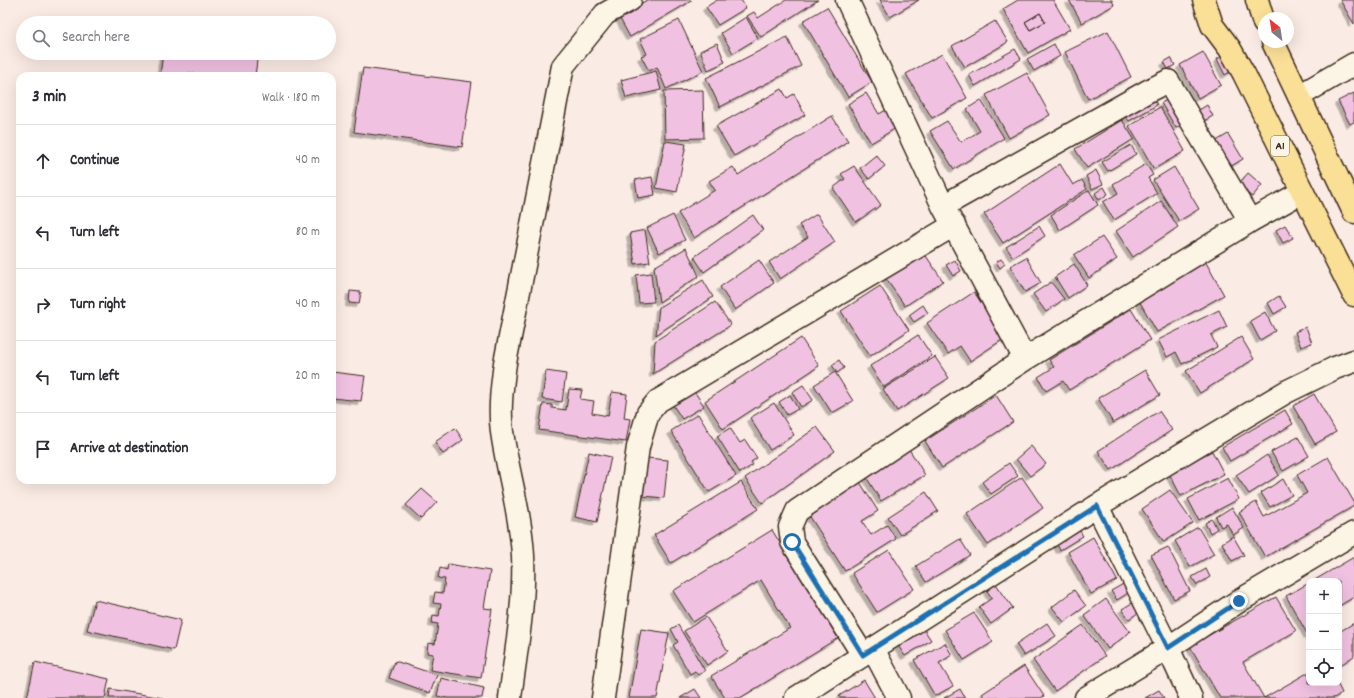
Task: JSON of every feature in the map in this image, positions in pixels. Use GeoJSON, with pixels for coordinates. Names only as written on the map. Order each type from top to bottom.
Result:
{"type":"FeatureCollection","features":[{"type":"Feature","properties":{"kind":"highway","name":"A1"},"geometry":{"type":"LineString","coordinates":[[1204,0],[1212,24],[1230,49],[1244,74],[1354,295]]}},
{"type":"Feature","properties":{"kind":"highway"},"geometry":{"type":"LineString","coordinates":[[1257,0],[1261,12]]}},
{"type":"Feature","properties":{"kind":"highway"},"geometry":{"type":"LineString","coordinates":[[1276,48],[1354,212]]}},
{"type":"Feature","properties":{"kind":"street"},"geometry":{"type":"LineString","coordinates":[[510,698],[521,621],[523,556],[519,515],[502,432],[501,397],[505,363],[563,66],[605,14],[630,0]]}},
{"type":"Feature","properties":{"kind":"street"},"geometry":{"type":"LineString","coordinates":[[847,0],[943,206],[1025,359]]}},
{"type":"Feature","properties":{"kind":"street"},"geometry":{"type":"LineString","coordinates":[[1299,96],[1354,64]]}},
{"type":"Feature","properties":{"kind":"street"},"geometry":{"type":"LineString","coordinates":[[943,206],[1168,81],[1250,221]]}},
{"type":"Feature","properties":{"kind":"street"},"geometry":{"type":"LineString","coordinates":[[899,698],[792,542],[790,527],[796,511],[1025,359],[1250,221],[1302,192]]}},
{"type":"Feature","properties":{"kind":"street"},"geometry":{"type":"LineString","coordinates":[[603,698],[638,447],[648,413],[658,401],[954,225]]}},
{"type":"Feature","properties":{"kind":"street"},"geometry":{"type":"LineString","coordinates":[[796,698],[1097,506],[1286,392],[1335,368],[1354,361]]}},
{"type":"Feature","properties":{"kind":"street"},"geometry":{"type":"LineString","coordinates":[[1097,506],[1168,648],[1191,698]]}},
{"type":"Feature","properties":{"kind":"street"},"geometry":{"type":"LineString","coordinates":[[1086,698],[1168,648],[1239,601],[1354,533]]}},
{"type":"Feature","properties":{"kind":"building"},"geometry":{"type":"Polygon","coordinates":[[[647,0],[691,1],[630,37],[619,17],[647,0]]]}},
{"type":"Feature","properties":{"kind":"building"},"geometry":{"type":"Polygon","coordinates":[[[717,0],[741,0],[746,8],[718,25],[706,7],[717,0]]]}},
{"type":"Feature","properties":{"kind":"building"},"geometry":{"type":"Polygon","coordinates":[[[786,0],[818,0],[761,37],[747,16],[754,12],[758,18],[786,0]]]}},
{"type":"Feature","properties":{"kind":"building"},"geometry":{"type":"Polygon","coordinates":[[[880,0],[919,0],[890,17],[880,0]]]}},
{"type":"Feature","properties":{"kind":"building"},"geometry":{"type":"Polygon","coordinates":[[[1018,0],[1053,0],[1070,29],[1028,53],[1003,9],[1018,0]],[[1040,13],[1025,22],[1030,30],[1045,22],[1040,13]]]}},
{"type":"Feature","properties":{"kind":"building"},"geometry":{"type":"Polygon","coordinates":[[[1069,0],[1112,0],[1114,5],[1082,23],[1069,0]]]}},
{"type":"Feature","properties":{"kind":"building"},"geometry":{"type":"Polygon","coordinates":[[[1340,0],[1354,0],[1354,24],[1340,0]]]}},
{"type":"Feature","properties":{"kind":"building"},"geometry":{"type":"Polygon","coordinates":[[[827,7],[872,82],[848,97],[803,21],[827,7]]]}},
{"type":"Feature","properties":{"kind":"building"},"geometry":{"type":"Polygon","coordinates":[[[1040,13],[1045,22],[1030,30],[1025,22],[1040,13]]]}},
{"type":"Feature","properties":{"kind":"building"},"geometry":{"type":"Polygon","coordinates":[[[746,17],[758,38],[733,53],[721,33],[746,17]]]}},
{"type":"Feature","properties":{"kind":"building"},"geometry":{"type":"Polygon","coordinates":[[[679,20],[703,71],[666,89],[657,67],[649,71],[641,56],[647,54],[640,39],[679,20]]]}},
{"type":"Feature","properties":{"kind":"building"},"geometry":{"type":"Polygon","coordinates":[[[995,21],[1008,42],[965,67],[952,46],[995,21]]]}},
{"type":"Feature","properties":{"kind":"building"},"geometry":{"type":"Polygon","coordinates":[[[1108,31],[1131,77],[1088,99],[1065,52],[1108,31]]]}},
{"type":"Feature","properties":{"kind":"building"},"geometry":{"type":"Polygon","coordinates":[[[787,37],[801,66],[720,107],[706,78],[787,37]]]}},
{"type":"Feature","properties":{"kind":"building"},"geometry":{"type":"Polygon","coordinates":[[[717,43],[725,62],[708,70],[700,51],[717,43]]]}},
{"type":"Feature","properties":{"kind":"building"},"geometry":{"type":"Polygon","coordinates":[[[1054,44],[1060,56],[1034,71],[1027,59],[1054,44]]]}},
{"type":"Feature","properties":{"kind":"building"},"geometry":{"type":"Polygon","coordinates":[[[1015,49],[1021,59],[975,86],[969,75],[1015,49]]]}},
{"type":"Feature","properties":{"kind":"building"},"geometry":{"type":"Polygon","coordinates":[[[1203,52],[1221,85],[1198,98],[1180,65],[1203,52]]]}},
{"type":"Feature","properties":{"kind":"building"},"geometry":{"type":"Polygon","coordinates":[[[942,54],[967,98],[932,118],[906,74],[942,54]]]}},
{"type":"Feature","properties":{"kind":"building"},"geometry":{"type":"Polygon","coordinates":[[[1225,55],[1233,70],[1225,75],[1217,59],[1225,55]]]}},
{"type":"Feature","properties":{"kind":"building"},"geometry":{"type":"Polygon","coordinates":[[[1171,58],[1175,65],[1168,69],[1164,62],[1171,58]]]}},
{"type":"Feature","properties":{"kind":"building"},"geometry":{"type":"Polygon","coordinates":[[[162,60],[257,60],[256,72],[161,72],[162,60]]]}},
{"type":"Feature","properties":{"kind":"building"},"geometry":{"type":"Polygon","coordinates":[[[363,68],[472,82],[462,147],[354,132],[363,68]]]}},
{"type":"Feature","properties":{"kind":"building"},"geometry":{"type":"Polygon","coordinates":[[[656,71],[661,90],[626,98],[621,80],[656,71]]]}},
{"type":"Feature","properties":{"kind":"building"},"geometry":{"type":"Polygon","coordinates":[[[1027,73],[1050,115],[1009,138],[986,95],[1027,73]]]}},
{"type":"Feature","properties":{"kind":"building"},"geometry":{"type":"Polygon","coordinates":[[[782,89],[787,98],[794,94],[805,115],[734,156],[716,126],[782,89]]]}},
{"type":"Feature","properties":{"kind":"building"},"geometry":{"type":"Polygon","coordinates":[[[703,90],[704,138],[665,139],[664,91],[703,90]]]}},
{"type":"Feature","properties":{"kind":"building"},"geometry":{"type":"Polygon","coordinates":[[[866,93],[879,114],[886,110],[896,128],[871,143],[848,104],[866,93]]]}},
{"type":"Feature","properties":{"kind":"building"},"geometry":{"type":"Polygon","coordinates":[[[1354,93],[1354,122],[1350,124],[1338,101],[1354,93]]]}},
{"type":"Feature","properties":{"kind":"building"},"geometry":{"type":"Polygon","coordinates":[[[1153,97],[1157,105],[1129,121],[1124,114],[1153,97]]]}},
{"type":"Feature","properties":{"kind":"building"},"geometry":{"type":"Polygon","coordinates":[[[1171,98],[1185,122],[1176,128],[1161,103],[1171,98]]]}},
{"type":"Feature","properties":{"kind":"building"},"geometry":{"type":"Polygon","coordinates":[[[981,100],[1004,138],[954,169],[930,131],[947,121],[961,142],[980,131],[967,109],[981,100]]]}},
{"type":"Feature","properties":{"kind":"building"},"geometry":{"type":"Polygon","coordinates":[[[1207,105],[1213,116],[1202,122],[1196,112],[1207,105]]]}},
{"type":"Feature","properties":{"kind":"building"},"geometry":{"type":"Polygon","coordinates":[[[1160,107],[1185,151],[1154,169],[1129,126],[1160,107]]]}},
{"type":"Feature","properties":{"kind":"building"},"geometry":{"type":"Polygon","coordinates":[[[832,116],[848,141],[694,238],[678,213],[715,190],[709,181],[733,167],[738,175],[832,116]]]}},
{"type":"Feature","properties":{"kind":"building"},"geometry":{"type":"Polygon","coordinates":[[[1122,120],[1134,139],[1087,168],[1075,149],[1122,120]]]}},
{"type":"Feature","properties":{"kind":"building"},"geometry":{"type":"Polygon","coordinates":[[[1228,134],[1243,159],[1228,168],[1213,143],[1228,134]]]}},
{"type":"Feature","properties":{"kind":"building"},"geometry":{"type":"Polygon","coordinates":[[[665,141],[686,144],[677,192],[656,188],[665,141]]]}},
{"type":"Feature","properties":{"kind":"building"},"geometry":{"type":"Polygon","coordinates":[[[1131,145],[1136,154],[1108,171],[1102,162],[1131,145]]]}},
{"type":"Feature","properties":{"kind":"building"},"geometry":{"type":"Polygon","coordinates":[[[876,155],[885,166],[869,179],[860,168],[876,155]]]}},
{"type":"Feature","properties":{"kind":"building"},"geometry":{"type":"Polygon","coordinates":[[[1060,164],[1073,185],[1082,180],[1087,189],[1003,243],[984,214],[1060,164]]]}},
{"type":"Feature","properties":{"kind":"building"},"geometry":{"type":"Polygon","coordinates":[[[1146,164],[1153,175],[1148,178],[1157,193],[1114,220],[1103,202],[1118,193],[1113,184],[1146,164]]]}},
{"type":"Feature","properties":{"kind":"building"},"geometry":{"type":"Polygon","coordinates":[[[854,166],[881,205],[856,222],[833,188],[845,179],[841,174],[854,166]]]}},
{"type":"Feature","properties":{"kind":"building"},"geometry":{"type":"Polygon","coordinates":[[[1174,167],[1199,209],[1179,221],[1153,180],[1174,167]]]}},
{"type":"Feature","properties":{"kind":"building"},"geometry":{"type":"Polygon","coordinates":[[[1096,170],[1103,184],[1092,189],[1086,176],[1096,170]]]}},
{"type":"Feature","properties":{"kind":"building"},"geometry":{"type":"Polygon","coordinates":[[[1248,173],[1262,185],[1252,197],[1238,185],[1248,173]]]}},
{"type":"Feature","properties":{"kind":"building"},"geometry":{"type":"Polygon","coordinates":[[[652,177],[655,195],[638,198],[635,180],[652,177]]]}},
{"type":"Feature","properties":{"kind":"building"},"geometry":{"type":"Polygon","coordinates":[[[1104,187],[1108,194],[1099,200],[1095,193],[1104,187]]]}},
{"type":"Feature","properties":{"kind":"building"},"geometry":{"type":"Polygon","coordinates":[[[1089,190],[1098,205],[1060,230],[1051,215],[1089,190]]]}},
{"type":"Feature","properties":{"kind":"building"},"geometry":{"type":"Polygon","coordinates":[[[1161,201],[1178,227],[1133,257],[1116,231],[1161,201]]]}},
{"type":"Feature","properties":{"kind":"building"},"geometry":{"type":"Polygon","coordinates":[[[817,214],[835,242],[780,279],[769,262],[808,237],[799,225],[817,214]]]}},
{"type":"Feature","properties":{"kind":"building"},"geometry":{"type":"Polygon","coordinates":[[[673,215],[685,240],[659,253],[647,228],[673,215]]]}},
{"type":"Feature","properties":{"kind":"building"},"geometry":{"type":"Polygon","coordinates":[[[753,215],[763,230],[704,272],[694,257],[753,215]]]}},
{"type":"Feature","properties":{"kind":"building"},"geometry":{"type":"Polygon","coordinates":[[[1285,225],[1293,238],[1283,243],[1276,230],[1285,225]]]}},
{"type":"Feature","properties":{"kind":"building"},"geometry":{"type":"Polygon","coordinates":[[[1039,226],[1045,236],[1013,257],[1006,247],[1039,226]]]}},
{"type":"Feature","properties":{"kind":"building"},"geometry":{"type":"Polygon","coordinates":[[[645,230],[650,262],[635,264],[630,233],[645,230]]]}},
{"type":"Feature","properties":{"kind":"building"},"geometry":{"type":"Polygon","coordinates":[[[1102,237],[1117,259],[1089,278],[1074,255],[1102,237]]]}},
{"type":"Feature","properties":{"kind":"building"},"geometry":{"type":"Polygon","coordinates":[[[686,248],[699,276],[659,302],[654,267],[686,248]]]}},
{"type":"Feature","properties":{"kind":"building"},"geometry":{"type":"Polygon","coordinates":[[[924,253],[943,281],[905,306],[886,279],[924,253]]]}},
{"type":"Feature","properties":{"kind":"building"},"geometry":{"type":"Polygon","coordinates":[[[1026,257],[1041,283],[1025,292],[1010,266],[1026,257]]]}},
{"type":"Feature","properties":{"kind":"building"},"geometry":{"type":"Polygon","coordinates":[[[1001,259],[1005,264],[1000,268],[996,262],[1001,259]]]}},
{"type":"Feature","properties":{"kind":"building"},"geometry":{"type":"Polygon","coordinates":[[[1204,259],[1224,295],[1157,332],[1137,297],[1204,259]]]}},
{"type":"Feature","properties":{"kind":"building"},"geometry":{"type":"Polygon","coordinates":[[[759,260],[774,283],[735,310],[720,287],[759,260]]]}},
{"type":"Feature","properties":{"kind":"building"},"geometry":{"type":"Polygon","coordinates":[[[955,260],[961,271],[953,276],[946,265],[955,260]]]}},
{"type":"Feature","properties":{"kind":"building"},"geometry":{"type":"Polygon","coordinates":[[[1074,264],[1087,285],[1068,298],[1055,277],[1074,264]]]}},
{"type":"Feature","properties":{"kind":"building"},"geometry":{"type":"Polygon","coordinates":[[[651,273],[654,302],[639,303],[636,275],[651,273]]]}},
{"type":"Feature","properties":{"kind":"building"},"geometry":{"type":"Polygon","coordinates":[[[703,280],[713,297],[656,335],[659,307],[703,280]]]}},
{"type":"Feature","properties":{"kind":"building"},"geometry":{"type":"Polygon","coordinates":[[[1051,282],[1064,299],[1046,312],[1033,294],[1051,282]]]}},
{"type":"Feature","properties":{"kind":"building"},"geometry":{"type":"Polygon","coordinates":[[[880,286],[909,330],[870,356],[841,311],[880,286]]]}},
{"type":"Feature","properties":{"kind":"building"},"geometry":{"type":"Polygon","coordinates":[[[350,291],[361,292],[359,304],[349,303],[350,291]]]}},
{"type":"Feature","properties":{"kind":"building"},"geometry":{"type":"Polygon","coordinates":[[[974,292],[1005,338],[970,361],[960,346],[948,354],[927,323],[974,292]]]}},
{"type":"Feature","properties":{"kind":"building"},"geometry":{"type":"Polygon","coordinates":[[[1279,296],[1286,307],[1274,314],[1268,303],[1279,296]]]}},
{"type":"Feature","properties":{"kind":"building"},"geometry":{"type":"Polygon","coordinates":[[[715,302],[731,325],[653,374],[655,341],[715,302]]]}},
{"type":"Feature","properties":{"kind":"building"},"geometry":{"type":"Polygon","coordinates":[[[923,305],[928,313],[914,322],[909,315],[923,305]]]}},
{"type":"Feature","properties":{"kind":"building"},"geometry":{"type":"Polygon","coordinates":[[[1131,309],[1150,340],[1069,390],[1063,381],[1046,391],[1038,377],[1054,367],[1049,360],[1131,309]]]}},
{"type":"Feature","properties":{"kind":"building"},"geometry":{"type":"Polygon","coordinates":[[[1219,310],[1227,327],[1211,335],[1217,347],[1182,364],[1176,352],[1167,357],[1158,340],[1219,310]]]}},
{"type":"Feature","properties":{"kind":"building"},"geometry":{"type":"Polygon","coordinates":[[[1265,312],[1275,331],[1260,340],[1250,321],[1265,312]]]}},
{"type":"Feature","properties":{"kind":"building"},"geometry":{"type":"Polygon","coordinates":[[[1306,327],[1312,343],[1301,347],[1295,332],[1306,327]]]}},
{"type":"Feature","properties":{"kind":"building"},"geometry":{"type":"Polygon","coordinates":[[[918,335],[932,356],[884,387],[870,366],[918,335]]]}},
{"type":"Feature","properties":{"kind":"building"},"geometry":{"type":"Polygon","coordinates":[[[1241,337],[1254,359],[1200,393],[1186,371],[1241,337]]]}},
{"type":"Feature","properties":{"kind":"building"},"geometry":{"type":"Polygon","coordinates":[[[801,338],[819,366],[723,429],[705,401],[801,338]]]}},
{"type":"Feature","properties":{"kind":"building"},"geometry":{"type":"Polygon","coordinates":[[[935,357],[949,378],[897,411],[883,389],[935,357]]]}},
{"type":"Feature","properties":{"kind":"building"},"geometry":{"type":"Polygon","coordinates":[[[839,360],[844,368],[837,373],[832,365],[839,360]]]}},
{"type":"Feature","properties":{"kind":"building"},"geometry":{"type":"Polygon","coordinates":[[[1145,370],[1160,395],[1113,423],[1098,398],[1145,370]]]}},
{"type":"Feature","properties":{"kind":"building"},"geometry":{"type":"Polygon","coordinates":[[[546,371],[566,374],[562,402],[542,399],[546,371]]]}},
{"type":"Feature","properties":{"kind":"building"},"geometry":{"type":"Polygon","coordinates":[[[336,372],[365,376],[361,401],[336,398],[336,372]]]}},
{"type":"Feature","properties":{"kind":"building"},"geometry":{"type":"Polygon","coordinates":[[[835,372],[853,401],[832,413],[814,385],[835,372]]]}},
{"type":"Feature","properties":{"kind":"building"},"geometry":{"type":"Polygon","coordinates":[[[803,385],[813,400],[801,407],[792,392],[803,385]]]}},
{"type":"Feature","properties":{"kind":"building"},"geometry":{"type":"Polygon","coordinates":[[[692,388],[704,406],[682,419],[671,402],[692,388]]]}},
{"type":"Feature","properties":{"kind":"building"},"geometry":{"type":"Polygon","coordinates":[[[569,389],[582,390],[580,399],[594,401],[592,413],[608,416],[612,392],[627,394],[624,418],[630,419],[626,442],[539,430],[543,404],[552,405],[552,408],[566,410],[569,389]]]}},
{"type":"Feature","properties":{"kind":"building"},"geometry":{"type":"Polygon","coordinates":[[[1314,394],[1336,432],[1315,444],[1293,406],[1314,394]]]}},
{"type":"Feature","properties":{"kind":"building"},"geometry":{"type":"Polygon","coordinates":[[[790,395],[798,409],[787,415],[779,402],[790,395]]]}},
{"type":"Feature","properties":{"kind":"building"},"geometry":{"type":"Polygon","coordinates":[[[996,395],[1013,422],[942,468],[925,441],[996,395]]]}},
{"type":"Feature","properties":{"kind":"building"},"geometry":{"type":"Polygon","coordinates":[[[774,403],[794,435],[770,450],[750,418],[774,403]]]}},
{"type":"Feature","properties":{"kind":"building"},"geometry":{"type":"Polygon","coordinates":[[[1285,410],[1293,424],[1230,461],[1222,447],[1285,410]]]}},
{"type":"Feature","properties":{"kind":"building"},"geometry":{"type":"Polygon","coordinates":[[[1159,411],[1172,430],[1111,470],[1098,451],[1159,411]]]}},
{"type":"Feature","properties":{"kind":"building"},"geometry":{"type":"Polygon","coordinates":[[[698,414],[736,476],[709,492],[671,431],[698,414]]]}},
{"type":"Feature","properties":{"kind":"building"},"geometry":{"type":"Polygon","coordinates":[[[817,427],[835,451],[762,503],[745,478],[817,427]]]}},
{"type":"Feature","properties":{"kind":"building"},"geometry":{"type":"Polygon","coordinates":[[[455,428],[463,440],[443,454],[435,442],[455,428]]]}},
{"type":"Feature","properties":{"kind":"building"},"geometry":{"type":"Polygon","coordinates":[[[730,428],[740,443],[745,440],[757,458],[751,462],[753,465],[740,473],[717,436],[730,428]]]}},
{"type":"Feature","properties":{"kind":"building"},"geometry":{"type":"Polygon","coordinates":[[[1298,437],[1309,456],[1283,471],[1271,452],[1298,437]]]}},
{"type":"Feature","properties":{"kind":"building"},"geometry":{"type":"Polygon","coordinates":[[[1031,446],[1046,464],[1030,476],[1016,459],[1031,446]]]}},
{"type":"Feature","properties":{"kind":"building"},"geometry":{"type":"Polygon","coordinates":[[[909,449],[925,475],[881,501],[865,475],[909,449]]]}},
{"type":"Feature","properties":{"kind":"building"},"geometry":{"type":"Polygon","coordinates":[[[1212,451],[1224,474],[1181,496],[1169,473],[1212,451]]]}},
{"type":"Feature","properties":{"kind":"building"},"geometry":{"type":"Polygon","coordinates":[[[589,452],[611,457],[597,522],[575,517],[589,452]]]}},
{"type":"Feature","properties":{"kind":"building"},"geometry":{"type":"Polygon","coordinates":[[[1267,455],[1279,475],[1249,494],[1236,475],[1267,455]]]}},
{"type":"Feature","properties":{"kind":"building"},"geometry":{"type":"Polygon","coordinates":[[[1328,457],[1354,502],[1354,506],[1265,557],[1239,512],[1256,502],[1264,517],[1307,493],[1297,475],[1328,457]]]}},
{"type":"Feature","properties":{"kind":"building"},"geometry":{"type":"Polygon","coordinates":[[[647,458],[668,460],[664,498],[643,496],[647,458]]]}},
{"type":"Feature","properties":{"kind":"building"},"geometry":{"type":"Polygon","coordinates":[[[1009,463],[1018,476],[991,494],[982,482],[1009,463]]]}},
{"type":"Feature","properties":{"kind":"building"},"geometry":{"type":"Polygon","coordinates":[[[1022,477],[1043,508],[988,545],[967,514],[1022,477]]]}},
{"type":"Feature","properties":{"kind":"building"},"geometry":{"type":"Polygon","coordinates":[[[1228,478],[1239,499],[1199,520],[1188,499],[1228,478]]]}},
{"type":"Feature","properties":{"kind":"building"},"geometry":{"type":"Polygon","coordinates":[[[858,479],[878,511],[862,521],[871,535],[887,525],[896,539],[845,571],[807,512],[858,479]]]}},
{"type":"Feature","properties":{"kind":"building"},"geometry":{"type":"Polygon","coordinates":[[[1283,479],[1292,495],[1270,507],[1261,493],[1283,479]]]}},
{"type":"Feature","properties":{"kind":"building"},"geometry":{"type":"Polygon","coordinates":[[[741,482],[758,509],[671,563],[654,535],[741,482]]]}},
{"type":"Feature","properties":{"kind":"building"},"geometry":{"type":"Polygon","coordinates":[[[422,489],[437,502],[421,519],[406,505],[422,489]]]}},
{"type":"Feature","properties":{"kind":"building"},"geometry":{"type":"Polygon","coordinates":[[[1170,490],[1193,523],[1164,542],[1142,509],[1170,490]]]}},
{"type":"Feature","properties":{"kind":"building"},"geometry":{"type":"Polygon","coordinates":[[[926,492],[938,511],[900,535],[888,517],[926,492]]]}},
{"type":"Feature","properties":{"kind":"building"},"geometry":{"type":"Polygon","coordinates":[[[1232,507],[1244,528],[1233,535],[1227,524],[1221,527],[1216,517],[1232,507]]]}},
{"type":"Feature","properties":{"kind":"building"},"geometry":{"type":"Polygon","coordinates":[[[1212,519],[1217,529],[1210,533],[1205,523],[1212,519]]]}},
{"type":"Feature","properties":{"kind":"building"},"geometry":{"type":"Polygon","coordinates":[[[1077,526],[1083,536],[1060,550],[1054,539],[1077,526]]]}},
{"type":"Feature","properties":{"kind":"building"},"geometry":{"type":"Polygon","coordinates":[[[1198,527],[1214,554],[1190,567],[1175,541],[1198,527]]]}},
{"type":"Feature","properties":{"kind":"building"},"geometry":{"type":"Polygon","coordinates":[[[772,530],[838,638],[740,698],[725,698],[711,676],[790,628],[761,580],[693,622],[673,591],[772,530]]]}},
{"type":"Feature","properties":{"kind":"building"},"geometry":{"type":"Polygon","coordinates":[[[1233,536],[1244,555],[1232,561],[1222,543],[1233,536]]]}},
{"type":"Feature","properties":{"kind":"building"},"geometry":{"type":"Polygon","coordinates":[[[1093,537],[1117,580],[1091,594],[1068,552],[1093,537]]]}},
{"type":"Feature","properties":{"kind":"building"},"geometry":{"type":"Polygon","coordinates":[[[960,539],[970,555],[926,582],[916,566],[960,539]]]}},
{"type":"Feature","properties":{"kind":"building"},"geometry":{"type":"Polygon","coordinates":[[[1168,547],[1190,591],[1174,599],[1151,555],[1168,547]]]}},
{"type":"Feature","properties":{"kind":"building"},"geometry":{"type":"Polygon","coordinates":[[[889,550],[914,589],[877,612],[852,573],[889,550]]]}},
{"type":"Feature","properties":{"kind":"building"},"geometry":{"type":"Polygon","coordinates":[[[1354,557],[1354,597],[1342,604],[1342,578],[1318,578],[1354,557]]]}},
{"type":"Feature","properties":{"kind":"building"},"geometry":{"type":"Polygon","coordinates":[[[448,564],[490,571],[484,608],[492,609],[481,678],[430,670],[433,654],[427,653],[428,643],[435,644],[438,624],[432,623],[433,615],[439,616],[441,604],[433,603],[435,592],[443,593],[445,579],[438,578],[440,568],[447,570],[448,564]]]}},
{"type":"Feature","properties":{"kind":"building"},"geometry":{"type":"Polygon","coordinates":[[[1206,569],[1210,577],[1197,585],[1192,577],[1206,569]]]}},
{"type":"Feature","properties":{"kind":"building"},"geometry":{"type":"Polygon","coordinates":[[[1125,583],[1130,592],[1117,600],[1111,591],[1125,583]]]}},
{"type":"Feature","properties":{"kind":"building"},"geometry":{"type":"Polygon","coordinates":[[[996,584],[1013,608],[991,624],[979,607],[992,598],[987,591],[996,584]]]}},
{"type":"Feature","properties":{"kind":"building"},"geometry":{"type":"Polygon","coordinates":[[[1306,585],[1306,632],[1286,596],[1306,585]]]}},
{"type":"Feature","properties":{"kind":"building"},"geometry":{"type":"Polygon","coordinates":[[[1074,590],[1086,606],[1064,622],[1052,607],[1074,590]]]}},
{"type":"Feature","properties":{"kind":"building"},"geometry":{"type":"Polygon","coordinates":[[[1276,597],[1296,631],[1243,662],[1264,698],[1220,698],[1190,646],[1276,597]]]}},
{"type":"Feature","properties":{"kind":"building"},"geometry":{"type":"Polygon","coordinates":[[[1106,599],[1130,632],[1108,649],[1084,615],[1106,599]]]}},
{"type":"Feature","properties":{"kind":"building"},"geometry":{"type":"Polygon","coordinates":[[[95,600],[181,620],[174,650],[87,630],[95,600]]]}},
{"type":"Feature","properties":{"kind":"building"},"geometry":{"type":"Polygon","coordinates":[[[1132,603],[1138,613],[1129,619],[1122,609],[1132,603]]]}},
{"type":"Feature","properties":{"kind":"building"},"geometry":{"type":"Polygon","coordinates":[[[974,613],[993,642],[964,660],[945,630],[974,613]]]}},
{"type":"Feature","properties":{"kind":"building"},"geometry":{"type":"Polygon","coordinates":[[[706,617],[728,651],[707,665],[684,631],[706,617]]]}},
{"type":"Feature","properties":{"kind":"building"},"geometry":{"type":"Polygon","coordinates":[[[1047,623],[1056,636],[1024,656],[1016,644],[1047,623]]]}},
{"type":"Feature","properties":{"kind":"building"},"geometry":{"type":"Polygon","coordinates":[[[1354,623],[1354,656],[1342,664],[1342,650],[1342,630],[1354,623]]]}},
{"type":"Feature","properties":{"kind":"building"},"geometry":{"type":"Polygon","coordinates":[[[678,625],[705,671],[698,675],[695,671],[690,674],[673,645],[678,642],[671,629],[678,625]]]}},
{"type":"Feature","properties":{"kind":"building"},"geometry":{"type":"Polygon","coordinates":[[[1083,625],[1105,656],[1055,691],[1033,660],[1083,625]]]}},
{"type":"Feature","properties":{"kind":"building"},"geometry":{"type":"Polygon","coordinates":[[[923,628],[931,640],[905,656],[897,644],[923,628]]]}},
{"type":"Feature","properties":{"kind":"building"},"geometry":{"type":"Polygon","coordinates":[[[641,629],[669,633],[657,698],[629,698],[641,629]]]}},
{"type":"Feature","properties":{"kind":"building"},"geometry":{"type":"Polygon","coordinates":[[[945,643],[952,655],[939,663],[953,686],[935,696],[914,660],[945,643]]]}},
{"type":"Feature","properties":{"kind":"building"},"geometry":{"type":"Polygon","coordinates":[[[395,661],[437,675],[430,693],[389,678],[395,661]]]}},
{"type":"Feature","properties":{"kind":"building"},"geometry":{"type":"Polygon","coordinates":[[[35,662],[109,679],[105,698],[27,698],[35,662]]]}},
{"type":"Feature","properties":{"kind":"building"},"geometry":{"type":"Polygon","coordinates":[[[1024,666],[1044,696],[1041,698],[985,698],[982,694],[1024,666]]]}},
{"type":"Feature","properties":{"kind":"building"},"geometry":{"type":"Polygon","coordinates":[[[1306,674],[1306,686],[1338,686],[1342,693],[1334,698],[1264,698],[1306,674]]]}},
{"type":"Feature","properties":{"kind":"building"},"geometry":{"type":"Polygon","coordinates":[[[441,678],[484,688],[482,698],[447,698],[437,696],[441,678]]]}},
{"type":"Feature","properties":{"kind":"building"},"geometry":{"type":"Polygon","coordinates":[[[864,680],[875,698],[840,698],[839,696],[864,680]]]}},
{"type":"Feature","properties":{"kind":"building"},"geometry":{"type":"Polygon","coordinates":[[[110,689],[163,698],[109,698],[110,689]]]}},
{"type":"Feature","properties":{"kind":"building"},"geometry":{"type":"Polygon","coordinates":[[[695,689],[701,698],[680,698],[695,689]]]}},
{"type":"Feature","properties":{"kind":"building"},"geometry":{"type":"Polygon","coordinates":[[[960,689],[965,698],[944,698],[960,689]]]}},
{"type":"Feature","properties":{"kind":"building"},"geometry":{"type":"Polygon","coordinates":[[[1159,690],[1164,698],[1145,698],[1159,690]]]}},
{"type":"Feature","properties":{"kind":"route"},"geometry":{"type":"LineString","coordinates":[[792,542],[863,655],[1097,506],[1168,648],[1239,601]]}}]}
